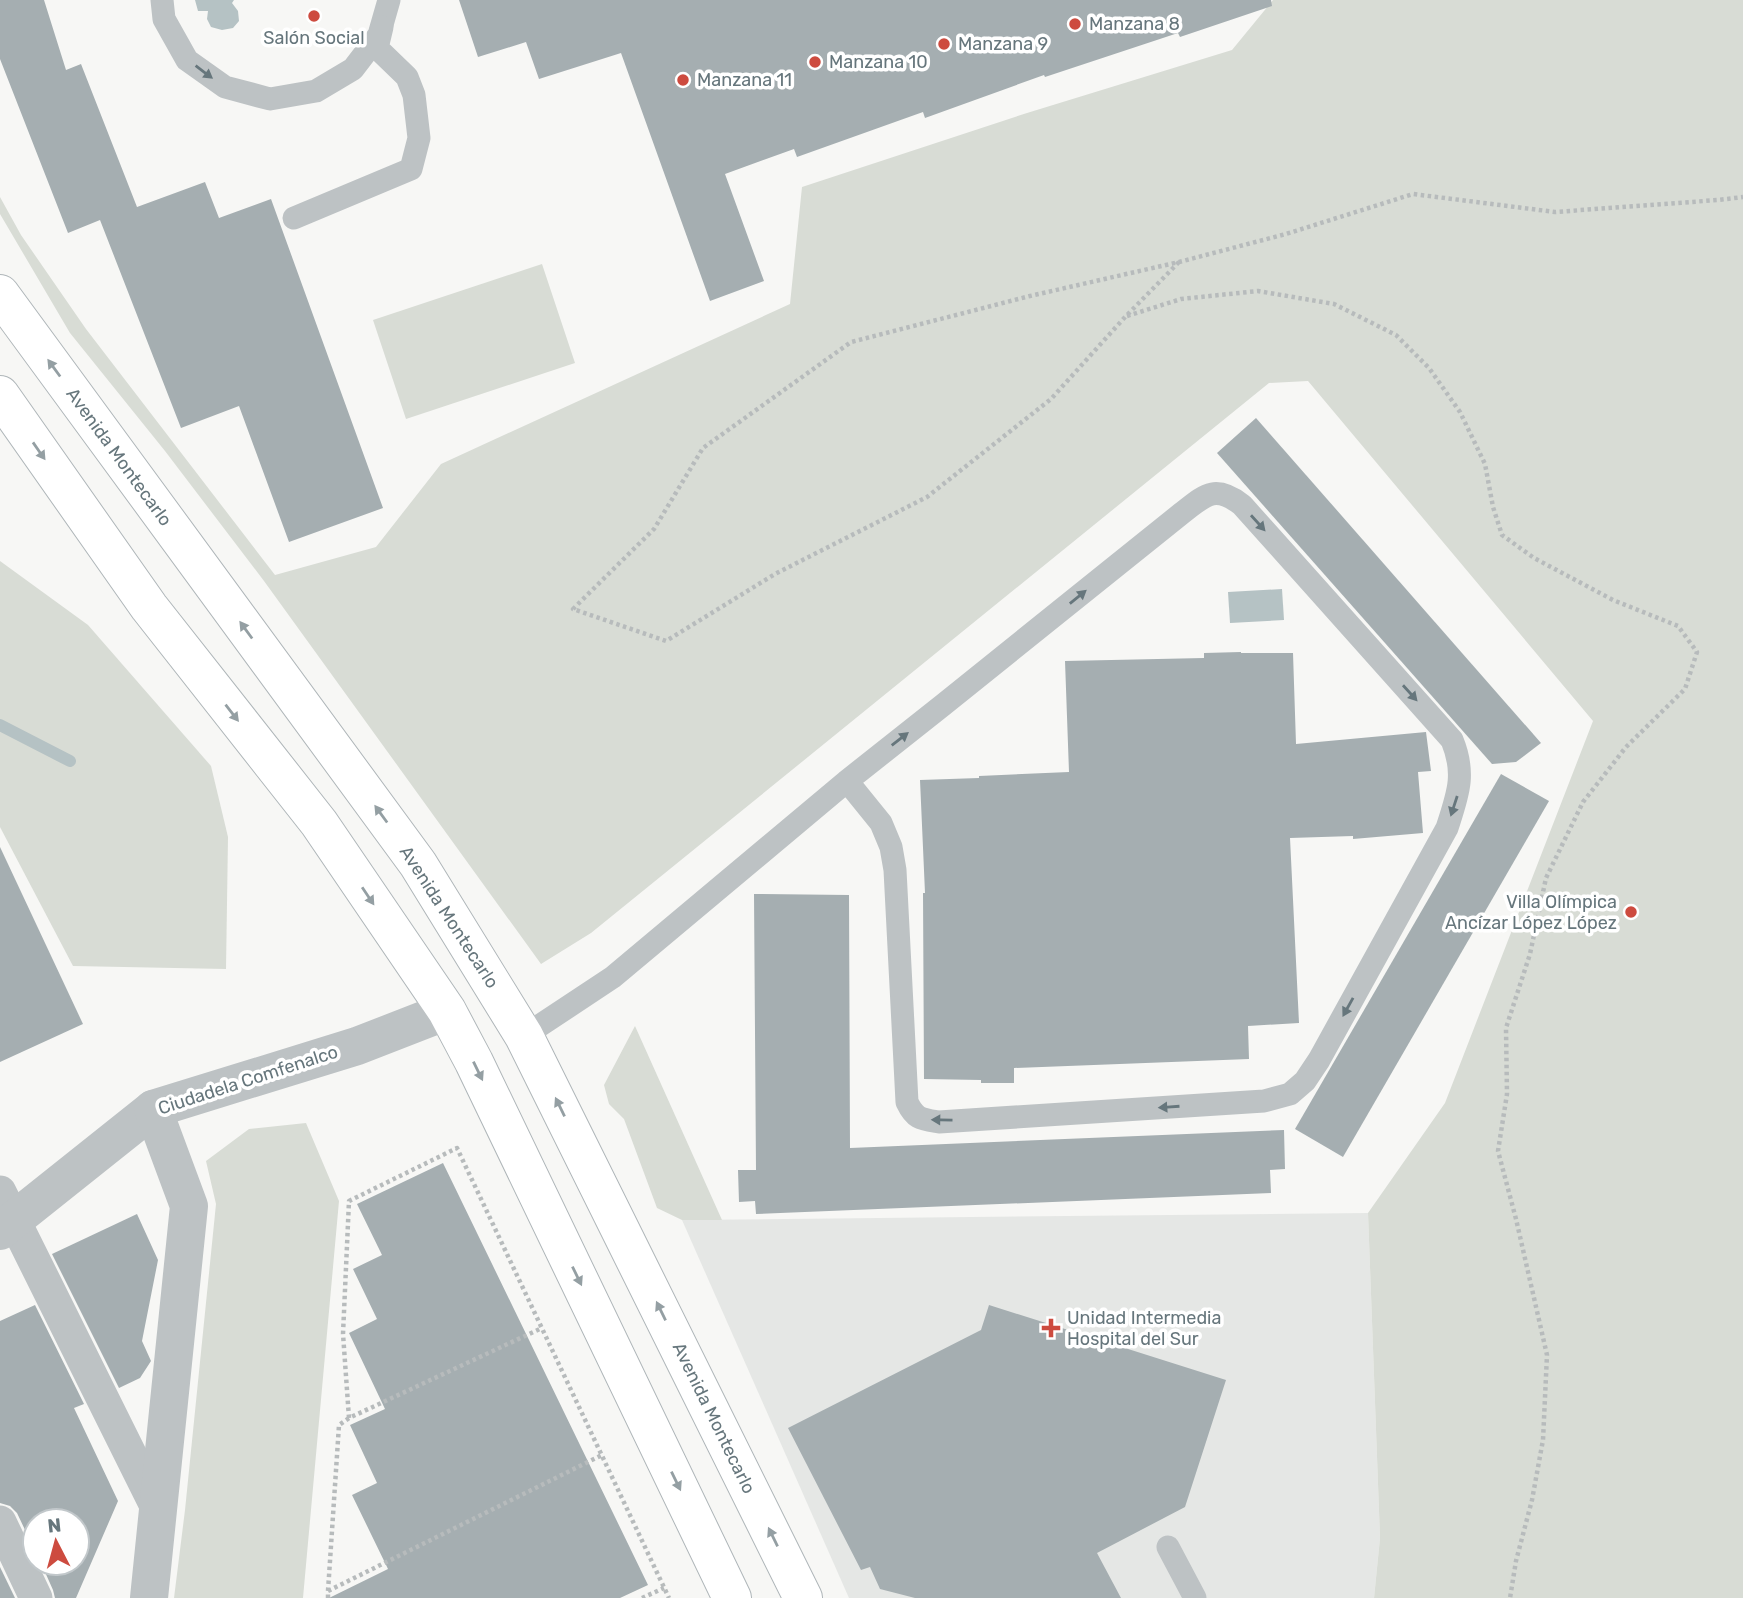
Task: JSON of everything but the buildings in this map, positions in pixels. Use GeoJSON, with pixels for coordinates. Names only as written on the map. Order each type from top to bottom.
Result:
{"type":"FeatureCollection","features":[{"type":"Feature","properties":{"kind":"main road","name":"Avenida Montecarlo"},"geometry":{"type":"LineString","coordinates":[[0,295],[418,864],[524,1036],[803,1598]]}},
{"type":"Feature","properties":{"kind":"main road"},"geometry":{"type":"LineString","coordinates":[[0,395],[149,607],[319,823],[447,1011],[732,1598]]}},
{"type":"Feature","properties":{"kind":"street","name":"Ciudadela Comfenalco"},"geometry":{"type":"LineString","coordinates":[[4,1215],[153,1109],[357,1046],[447,1011]]}},
{"type":"Feature","properties":{"kind":"street"},"geometry":{"type":"LineString","coordinates":[[149,1598],[189,1206],[153,1109]]}},
{"type":"Feature","properties":{"kind":"street"},"geometry":{"type":"LineString","coordinates":[[4,1215],[158,1510]]}},
{"type":"Feature","properties":{"kind":"street"},"geometry":{"type":"LineString","coordinates":[[0,1522],[36,1598]]}},
{"type":"Feature","properties":{"kind":"lane"},"geometry":{"type":"LineString","coordinates":[[162,0],[164,19],[187,60],[225,87],[270,99],[316,91],[353,69],[379,35],[389,0]]}},
{"type":"Feature","properties":{"kind":"lane"},"geometry":{"type":"LineString","coordinates":[[294,218],[411,169],[419,138],[414,95],[407,77],[377,48],[389,0]]}},
{"type":"Feature","properties":{"kind":"lane"},"geometry":{"type":"LineString","coordinates":[[524,1036],[613,977],[847,781],[1200,499],[1210,495],[1222,493],[1242,505],[1452,740],[1459,755],[1460,770],[1457,795],[1447,828],[1319,1060],[1305,1081],[1290,1094],[1264,1101],[939,1122],[921,1119],[913,1114],[907,1102],[895,870],[891,847],[881,823],[847,781]]}},
{"type":"Feature","properties":{"kind":"lane"},"geometry":{"type":"LineString","coordinates":[[1168,1547],[1195,1598]]}},
{"type":"Feature","properties":{"kind":"path"},"geometry":{"type":"LineString","coordinates":[[1179,262],[1051,399],[927,497],[775,574],[666,641],[573,609],[654,529],[703,448],[851,342],[1286,234],[1413,194],[1555,212],[1743,197]]}},
{"type":"Feature","properties":{"kind":"path"},"geometry":{"type":"LineString","coordinates":[[1126,316],[1181,299],[1258,291],[1334,304],[1396,335],[1430,368],[1460,412],[1485,464],[1493,507],[1503,535],[1534,558],[1614,600],[1678,626],[1697,652],[1685,689],[1626,747],[1583,802],[1546,878],[1530,954],[1506,1028],[1507,1094],[1497,1151],[1516,1219],[1547,1355],[1544,1440],[1510,1598]]}},
{"type":"Feature","properties":{"kind":"path"},"geometry":{"type":"LineString","coordinates":[[349,1418],[343,1334],[349,1201],[457,1148],[669,1598]]}},
{"type":"Feature","properties":{"kind":"path"},"geometry":{"type":"LineString","coordinates":[[328,1598],[339,1425],[542,1328]]}},
{"type":"Feature","properties":{"kind":"path"},"geometry":{"type":"LineString","coordinates":[[328,1591],[602,1455]]}},
{"type":"Feature","properties":{"kind":"path"},"geometry":{"type":"LineString","coordinates":[[642,1598],[664,1588]]}},
{"type":"Feature","properties":{"kind":"shaded area"},"geometry":{"type":"Polygon","coordinates":[[[195,0],[234,0],[232,3],[238,11],[239,21],[233,28],[222,30],[211,27],[207,19],[208,11],[198,11],[195,0]]]}},
{"type":"Feature","properties":{"kind":"shaded area"},"geometry":{"type":"Polygon","coordinates":[[[1273,0],[1743,0],[1743,1598],[1374,1598],[1380,1538],[1368,1213],[1445,1103],[1593,721],[1308,381],[1269,383],[591,933],[541,964],[264,581],[165,451],[70,333],[0,214],[0,197],[21,235],[86,329],[275,575],[376,547],[441,464],[790,304],[802,187],[1027,113],[1232,50],[1273,0]]]}},
{"type":"Feature","properties":{"kind":"shaded area"},"geometry":{"type":"Polygon","coordinates":[[[542,264],[575,363],[406,419],[373,320],[542,264]]]}},
{"type":"Feature","properties":{"kind":"shaded area"},"geometry":{"type":"Polygon","coordinates":[[[0,561],[88,625],[211,766],[228,837],[226,969],[73,966],[0,827],[0,561]]]}},
{"type":"Feature","properties":{"kind":"shaded area"},"geometry":{"type":"Polygon","coordinates":[[[1282,589],[1284,620],[1230,623],[1228,592],[1282,589]]]}},
{"type":"Feature","properties":{"kind":"shaded area"},"geometry":{"type":"Polygon","coordinates":[[[635,1026],[722,1220],[682,1220],[657,1208],[624,1119],[609,1104],[604,1085],[635,1026]]]}},
{"type":"Feature","properties":{"kind":"shaded area"},"geometry":{"type":"Polygon","coordinates":[[[306,1123],[339,1201],[303,1598],[174,1598],[216,1204],[206,1161],[249,1129],[306,1123]]]}},
{"type":"Feature","properties":{"kind":"shaded area","name":"Unidad Intermedia Hospital del Sur"},"geometry":{"type":"Polygon","coordinates":[[[1368,1213],[1380,1538],[1374,1598],[849,1598],[682,1220],[1368,1213]]]}},
{"type":"Feature","properties":{"kind":"waterway"},"geometry":{"type":"LineString","coordinates":[[0,725],[70,761]]}},
{"type":"Feature","properties":{"kind":"place","name":"Salón Social"},"geometry":{"type":"Point","coordinates":[314,16]}},
{"type":"Feature","properties":{"kind":"place","name":"Manzana 8"},"geometry":{"type":"Point","coordinates":[1075,24]}},
{"type":"Feature","properties":{"kind":"place","name":"Manzana 9"},"geometry":{"type":"Point","coordinates":[944,44]}},
{"type":"Feature","properties":{"kind":"place","name":"Manzana 10"},"geometry":{"type":"Point","coordinates":[815,62]}},
{"type":"Feature","properties":{"kind":"place","name":"Manzana 11"},"geometry":{"type":"Point","coordinates":[683,80]}},
{"type":"Feature","properties":{"kind":"place","name":"Villa Olímpica Ancízar López López"},"geometry":{"type":"Point","coordinates":[1631,912]}},
{"type":"Feature","properties":{"kind":"place","name":"Unidad Intermedia Hospital del Sur"},"geometry":{"type":"Point","coordinates":[1051,1328]}}]}
